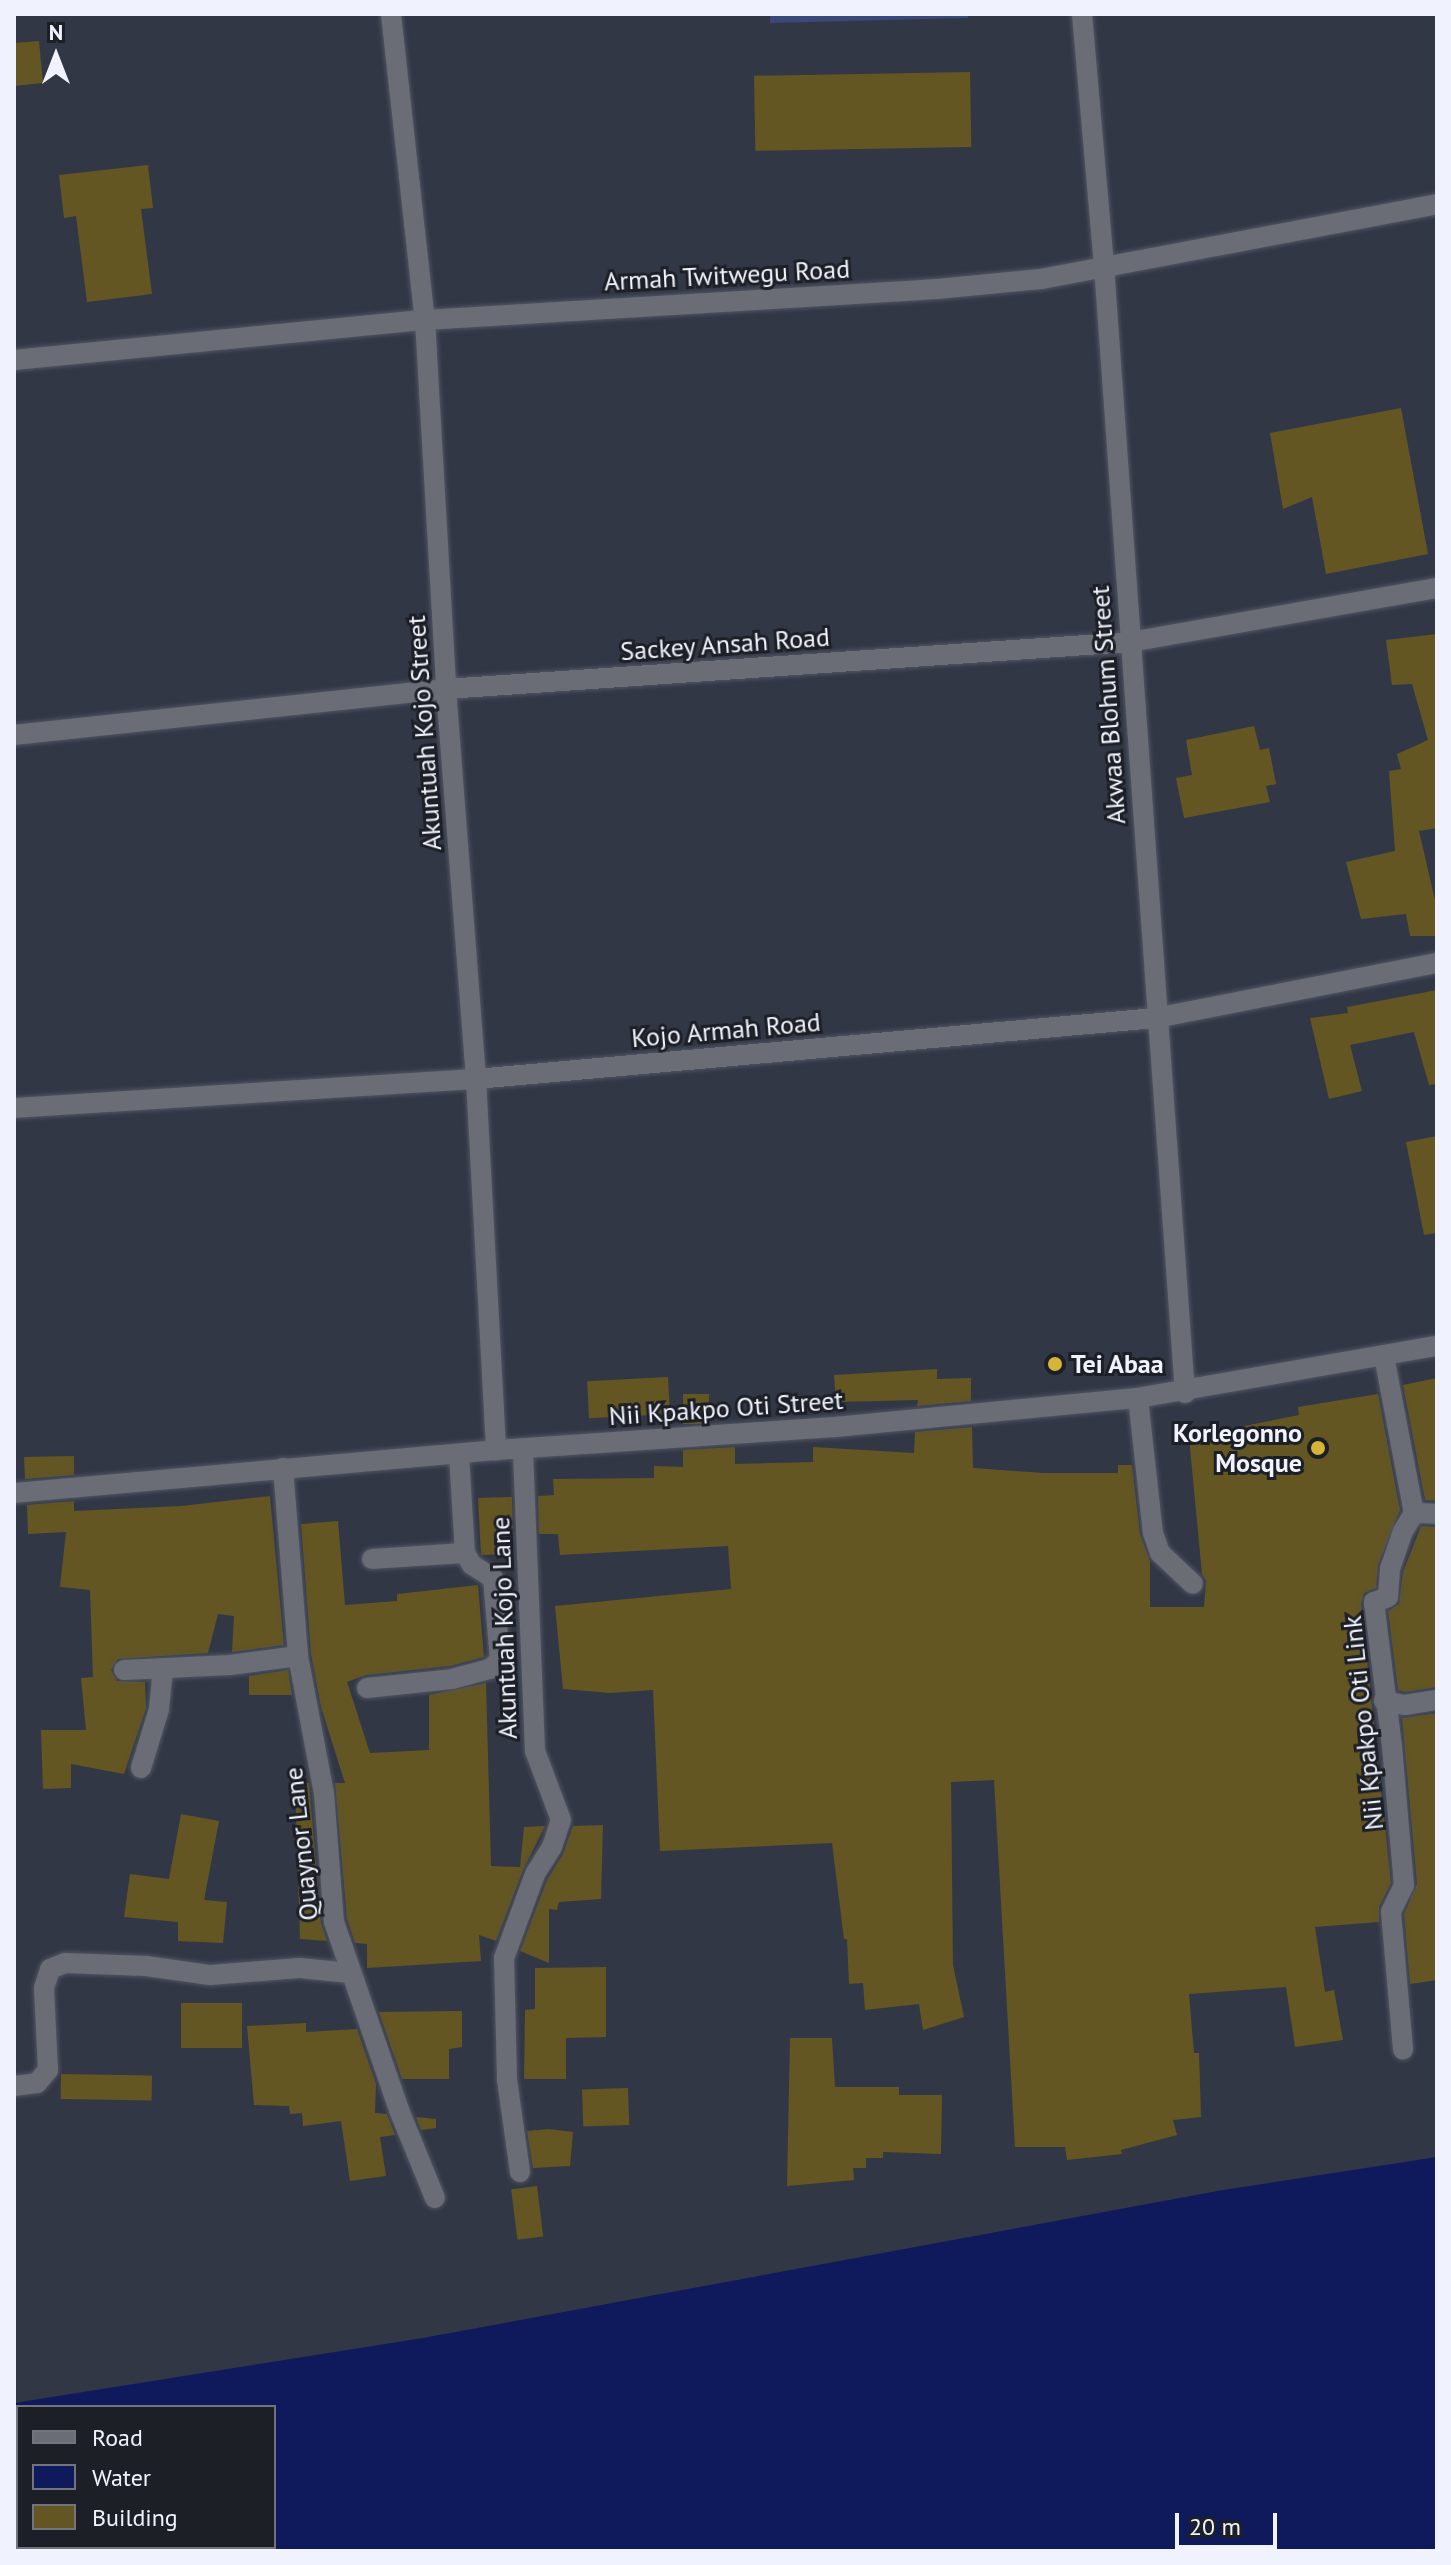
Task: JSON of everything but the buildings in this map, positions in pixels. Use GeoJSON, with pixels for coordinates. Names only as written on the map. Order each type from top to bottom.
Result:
{"type":"FeatureCollection","features":[{"type":"Feature","properties":{"kind":"street","name":"Akuntuah Kojo Street"},"geometry":{"type":"LineString","coordinates":[[391,14],[425,320],[446,689],[476,1079],[496,1450]]}},
{"type":"Feature","properties":{"kind":"street","name":"Akwaa Blohum Street"},"geometry":{"type":"LineString","coordinates":[[1082,14],[1104,266],[1185,1393]]}},
{"type":"Feature","properties":{"kind":"street","name":"Armah Twitwegu Road"},"geometry":{"type":"LineString","coordinates":[[14,360],[425,320],[937,289],[1041,279],[1437,204]]}},
{"type":"Feature","properties":{"kind":"street","name":"Sackey Ansah Road"},"geometry":{"type":"LineString","coordinates":[[14,735],[446,689],[1130,642],[1437,588]]}},
{"type":"Feature","properties":{"kind":"street","name":"Kojo Armah Road"},"geometry":{"type":"LineString","coordinates":[[14,1108],[476,1079],[1156,1018],[1437,963]]}},
{"type":"Feature","properties":{"kind":"street","name":"Nii Kpakpo Oti Street"},"geometry":{"type":"LineString","coordinates":[[14,1493],[496,1450],[835,1427],[1138,1398],[1185,1393],[1437,1346]]}},
{"type":"Feature","properties":{"kind":"street"},"geometry":{"type":"LineString","coordinates":[[1384,1356],[1414,1513],[1437,1514]]}},
{"type":"Feature","properties":{"kind":"street"},"geometry":{"type":"LineString","coordinates":[[1138,1398],[1153,1533],[1160,1553],[1193,1584]]}},
{"type":"Feature","properties":{"kind":"street","name":"Akuntuah Kojo Lane"},"geometry":{"type":"LineString","coordinates":[[520,2172],[507,2079],[504,1958],[535,1874],[552,1847],[561,1820],[535,1751],[523,1448]]}},
{"type":"Feature","properties":{"kind":"street"},"geometry":{"type":"LineString","coordinates":[[367,1688],[452,1679],[490,1669],[500,1660],[493,1578],[472,1565],[465,1553],[459,1454]]}},
{"type":"Feature","properties":{"kind":"street","name":"Quaynor Lane"},"geometry":{"type":"LineString","coordinates":[[283,1468],[298,1656],[324,1793],[334,1922],[350,1973],[435,2198]]}},
{"type":"Feature","properties":{"kind":"street","name":"Nii Kpakpo Oti Link"},"geometry":{"type":"LineString","coordinates":[[1403,2049],[1391,1912],[1404,1885],[1392,1746],[1374,1602],[1388,1597],[1390,1569],[1403,1531],[1414,1513]]}},
{"type":"Feature","properties":{"kind":"street"},"geometry":{"type":"LineString","coordinates":[[372,1559],[465,1553]]}},
{"type":"Feature","properties":{"kind":"street"},"geometry":{"type":"LineString","coordinates":[[124,1670],[298,1656]]}},
{"type":"Feature","properties":{"kind":"street"},"geometry":{"type":"LineString","coordinates":[[141,1768],[159,1709],[163,1668]]}},
{"type":"Feature","properties":{"kind":"street"},"geometry":{"type":"LineString","coordinates":[[1384,1701],[1405,1705],[1437,1700]]}},
{"type":"Feature","properties":{"kind":"street"},"geometry":{"type":"LineString","coordinates":[[14,2086],[37,2083],[48,2070],[44,1988],[50,1969],[65,1963],[146,1966],[210,1975],[300,1968],[350,1973]]}},
{"type":"Feature","properties":{"kind":"shaded area"},"geometry":{"type":"Polygon","coordinates":[[[770,14],[968,14],[968,18],[770,23],[770,14]]]}},
{"type":"Feature","properties":{"kind":"water"},"geometry":{"type":"Polygon","coordinates":[[[1437,2157],[1437,2551],[14,2551],[14,2403],[423,2338],[1223,2190],[1437,2157]]]}},
{"type":"Feature","properties":{"kind":"place","name":"Tei Abaa"},"geometry":{"type":"Point","coordinates":[1055,1364]}},
{"type":"Feature","properties":{"kind":"place","name":"Korlegonno Mosque"},"geometry":{"type":"Point","coordinates":[1318,1448]}}]}
